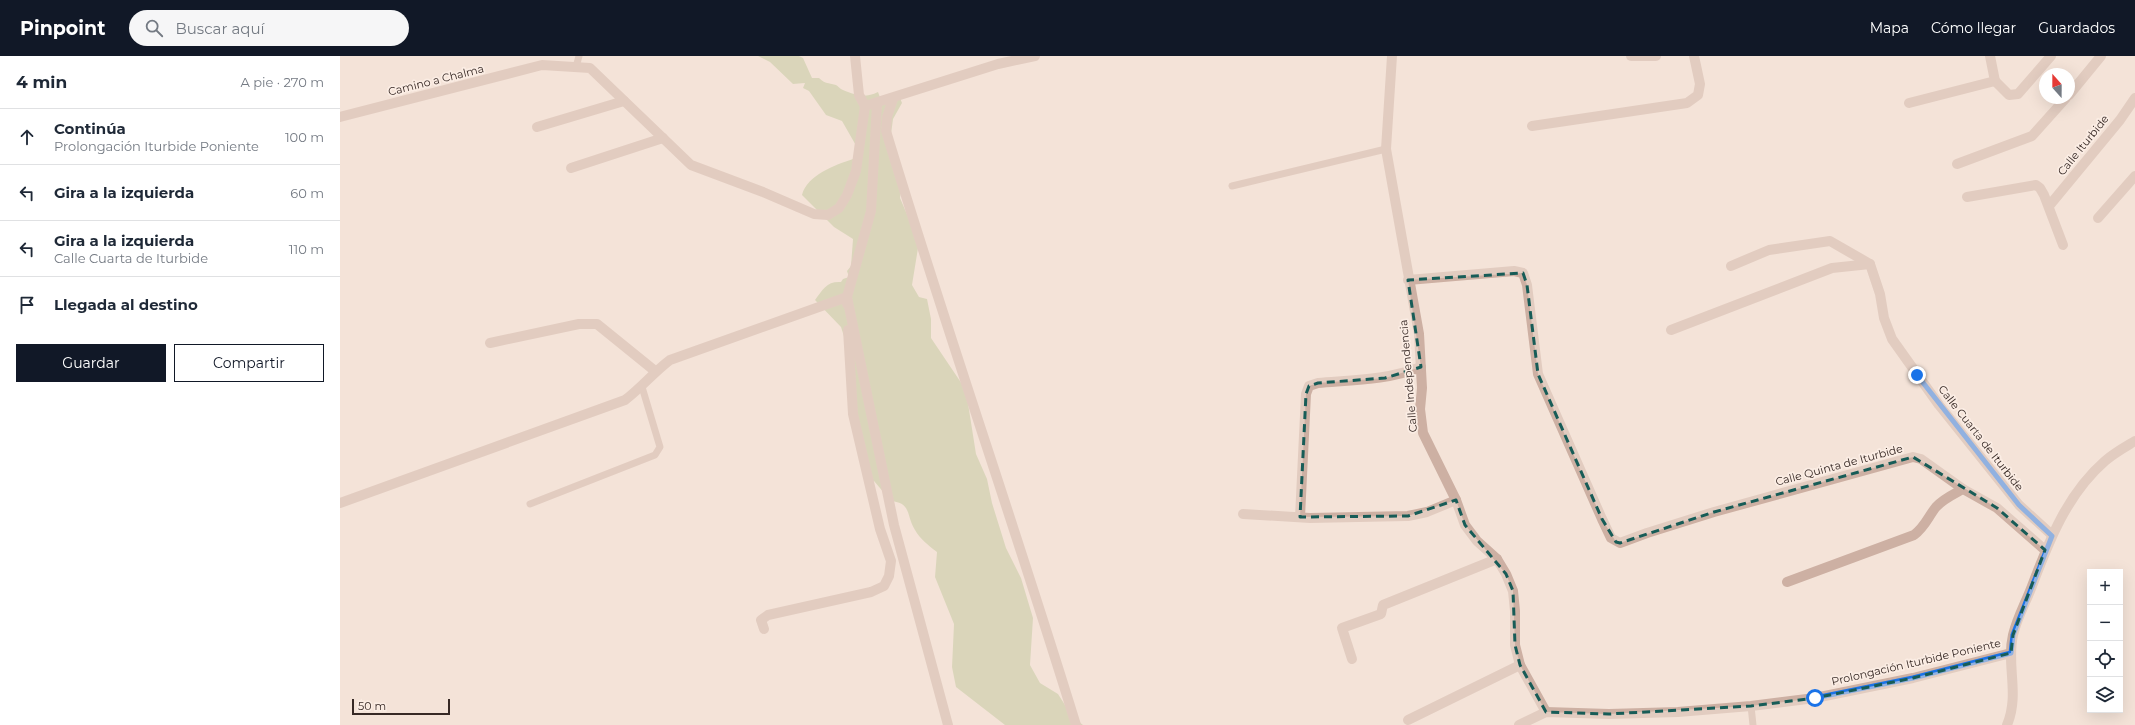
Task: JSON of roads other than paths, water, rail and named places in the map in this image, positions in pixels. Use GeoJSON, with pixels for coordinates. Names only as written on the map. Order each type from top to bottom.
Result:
{"type":"FeatureCollection","features":[{"type":"Feature","properties":{"kind":"street"},"geometry":{"type":"LineString","coordinates":[[854,56],[859,95],[865,106],[877,104],[998,64],[1035,56]]}},
{"type":"Feature","properties":{"kind":"street","name":"Calle Independencia"},"geometry":{"type":"LineString","coordinates":[[1392,56],[1386,149],[1418,334],[1421,367],[1420,409],[1423,433],[1456,500],[1465,525],[1477,541],[1497,559],[1506,574],[1512,591],[1515,611],[1515,644],[1520,665],[1546,712]]}},
{"type":"Feature","properties":{"kind":"street"},"geometry":{"type":"LineString","coordinates":[[1630,56],[1656,56]]}},
{"type":"Feature","properties":{"kind":"street"},"geometry":{"type":"LineString","coordinates":[[1532,126],[1687,103],[1698,95],[1700,84],[1694,56]]}},
{"type":"Feature","properties":{"kind":"street"},"geometry":{"type":"LineString","coordinates":[[1990,56],[1994,80],[2009,95],[2018,94],[2051,56]]}},
{"type":"Feature","properties":{"kind":"street"},"geometry":{"type":"LineString","coordinates":[[2075,88],[2101,56]]}},
{"type":"Feature","properties":{"kind":"street","name":"Camino a Chalma"},"geometry":{"type":"LineString","coordinates":[[340,116],[540,61],[590,68],[691,165],[814,214],[828,214],[839,208],[847,195],[856,171],[865,106]]}},
{"type":"Feature","properties":{"kind":"street"},"geometry":{"type":"LineString","coordinates":[[1909,103],[1994,80]]}},
{"type":"Feature","properties":{"kind":"street"},"geometry":{"type":"LineString","coordinates":[[893,98],[887,117],[886,131],[929,272],[1046,627],[1076,725]]}},
{"type":"Feature","properties":{"kind":"street","name":"Calle Iturbide"},"geometry":{"type":"LineString","coordinates":[[2049,206],[2120,120],[2135,98]]}},
{"type":"Feature","properties":{"kind":"street"},"geometry":{"type":"LineString","coordinates":[[537,127],[624,101]]}},
{"type":"Feature","properties":{"kind":"street"},"geometry":{"type":"LineString","coordinates":[[764,629],[761,620],[768,615],[871,592],[884,586],[889,576],[891,561],[880,528],[853,414],[847,297],[871,211],[877,104]]}},
{"type":"Feature","properties":{"kind":"street"},"geometry":{"type":"LineString","coordinates":[[1957,164],[2032,136],[2061,104]]}},
{"type":"Feature","properties":{"kind":"street"},"geometry":{"type":"LineString","coordinates":[[571,168],[663,138]]}},
{"type":"Feature","properties":{"kind":"street"},"geometry":{"type":"LineString","coordinates":[[2098,218],[2135,176]]}},
{"type":"Feature","properties":{"kind":"street"},"geometry":{"type":"LineString","coordinates":[[1967,197],[2036,186],[2040,188],[2049,206],[2063,245]]}},
{"type":"Feature","properties":{"kind":"street"},"geometry":{"type":"LineString","coordinates":[[1731,266],[1769,250],[1830,241],[1870,264]]}},
{"type":"Feature","properties":{"kind":"street"},"geometry":{"type":"LineString","coordinates":[[1671,330],[1832,268],[1870,264]]}},
{"type":"Feature","properties":{"kind":"street","name":"Calle Cuarta de Iturbide"},"geometry":{"type":"LineString","coordinates":[[1870,264],[1880,294],[1884,318],[1892,339],[1939,405],[2019,505],[2052,536]]}},
{"type":"Feature","properties":{"kind":"street","name":"Calle Quinta de Iturbide"},"geometry":{"type":"LineString","coordinates":[[1408,280],[1514,271],[1523,273],[1527,285],[1538,374],[1611,538],[1620,544],[1647,533],[1714,512],[1913,457],[1921,459],[1963,488],[1997,508],[2045,550]]}},
{"type":"Feature","properties":{"kind":"street"},"geometry":{"type":"LineString","coordinates":[[340,503],[625,400],[642,387],[655,371],[670,360],[847,297]]}},
{"type":"Feature","properties":{"kind":"street"},"geometry":{"type":"LineString","coordinates":[[847,297],[894,525],[948,725]]}},
{"type":"Feature","properties":{"kind":"street"},"geometry":{"type":"LineString","coordinates":[[490,343],[579,324],[597,324],[655,371]]}},
{"type":"Feature","properties":{"kind":"street"},"geometry":{"type":"LineString","coordinates":[[1300,517],[1306,394],[1309,386],[1318,383],[1385,378],[1405,374],[1421,367]]}},
{"type":"Feature","properties":{"kind":"street"},"geometry":{"type":"LineString","coordinates":[[2007,725],[2014,695],[2011,653],[2013,635],[2045,550],[2064,509],[2104,461],[2135,441]]}},
{"type":"Feature","properties":{"kind":"street"},"geometry":{"type":"LineString","coordinates":[[1787,582],[1914,535],[1924,528],[1936,508],[1946,498],[1963,488]]}},
{"type":"Feature","properties":{"kind":"street"},"geometry":{"type":"LineString","coordinates":[[1243,514],[1300,517],[1408,516],[1427,512],[1456,500]]}},
{"type":"Feature","properties":{"kind":"street"},"geometry":{"type":"LineString","coordinates":[[1352,659],[1342,628],[1381,614],[1383,605],[1497,559]]}},
{"type":"Feature","properties":{"kind":"street","name":"Prolongación Iturbide Poniente"},"geometry":{"type":"LineString","coordinates":[[1519,725],[1546,712],[1617,714],[1678,712],[1750,706],[1815,698],[1913,678],[2011,653]]}},
{"type":"Feature","properties":{"kind":"street"},"geometry":{"type":"LineString","coordinates":[[1408,720],[1520,665]]}},
{"type":"Feature","properties":{"kind":"lane"},"geometry":{"type":"LineString","coordinates":[[576,67],[579,56]]}},
{"type":"Feature","properties":{"kind":"lane"},"geometry":{"type":"LineString","coordinates":[[1232,186],[1386,149]]}},
{"type":"Feature","properties":{"kind":"lane"},"geometry":{"type":"LineString","coordinates":[[530,504],[655,455],[660,447],[642,387]]}},
{"type":"Feature","properties":{"kind":"lane"},"geometry":{"type":"LineString","coordinates":[[1750,706],[1753,725]]}}]}
